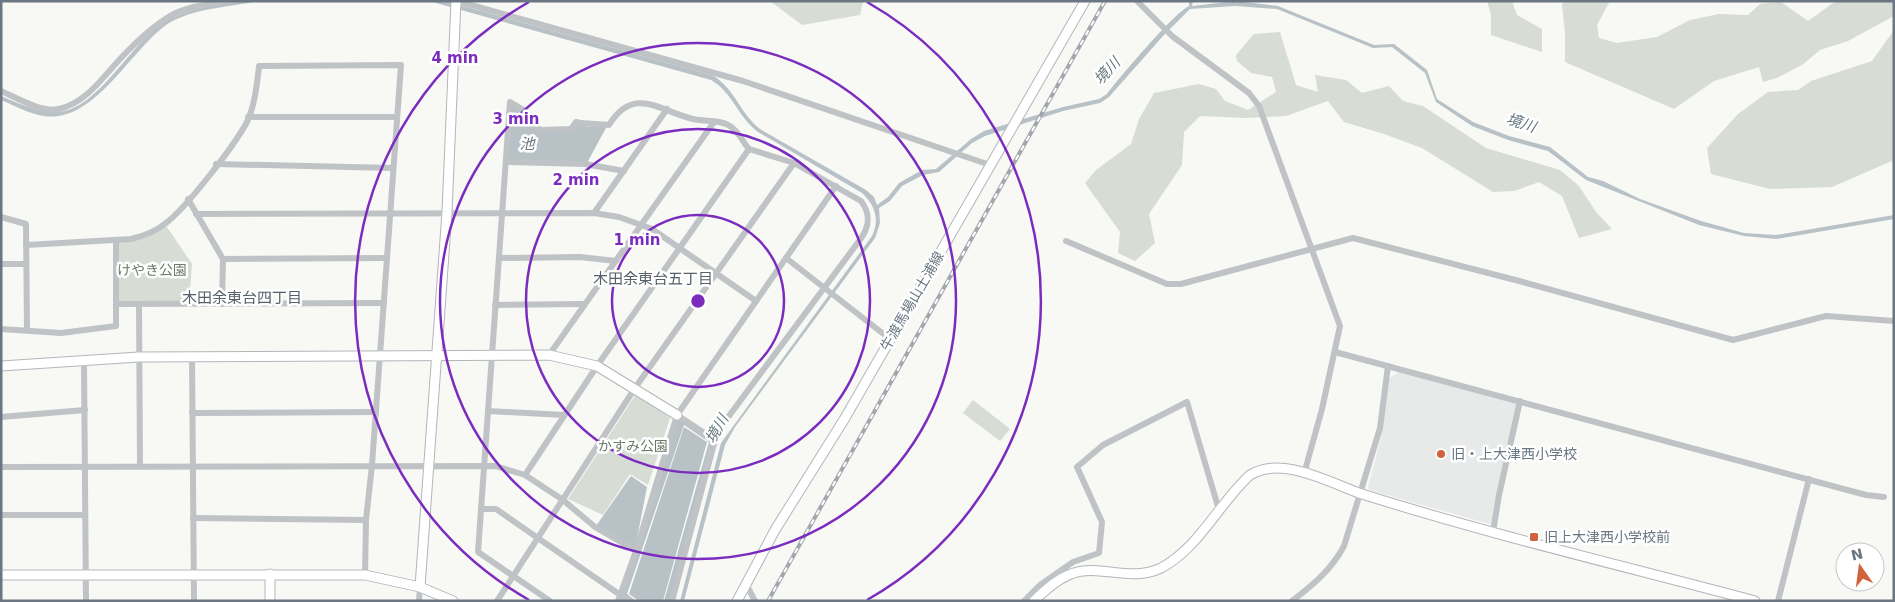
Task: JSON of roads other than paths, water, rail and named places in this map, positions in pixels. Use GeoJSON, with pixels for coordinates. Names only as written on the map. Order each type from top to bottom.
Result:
{"type":"FeatureCollection","features":[{"type":"Feature","properties":{"kind":"street"},"geometry":{"type":"LineString","coordinates":[[1,91],[44,108],[58,109],[74,103],[88,94],[154,27],[172,15],[186,9],[226,1]]}},
{"type":"Feature","properties":{"kind":"street"},"geometry":{"type":"LineString","coordinates":[[420,601],[447,212],[453,109],[454,25],[457,1],[743,81],[990,166]]}},
{"type":"Feature","properties":{"kind":"street","name":"牛渡馬場山土浦線"},"geometry":{"type":"LineString","coordinates":[[737,601],[775,530],[845,418],[1086,1]]}},
{"type":"Feature","properties":{"kind":"street"},"geometry":{"type":"LineString","coordinates":[[1137,1],[1172,36],[1248,93],[1259,106],[1340,326],[1304,474]]}},
{"type":"Feature","properties":{"kind":"street"},"geometry":{"type":"LineString","coordinates":[[26,246],[116,242],[145,236],[157,230],[174,216],[188,200],[236,138],[248,117],[259,66],[401,65],[372,465],[366,520],[365,575]]}},
{"type":"Feature","properties":{"kind":"street"},"geometry":{"type":"LineString","coordinates":[[550,601],[478,552],[510,102],[527,112],[536,127],[542,130],[570,129],[576,122],[588,125],[595,123],[609,125],[616,113],[637,103],[654,104],[680,116],[730,125],[738,131],[750,149],[794,163],[861,201],[867,211],[869,223],[862,237],[723,424],[714,440],[672,601]]}},
{"type":"Feature","properties":{"kind":"street"},"geometry":{"type":"LineString","coordinates":[[594,213],[667,109]]}},
{"type":"Feature","properties":{"kind":"street"},"geometry":{"type":"LineString","coordinates":[[248,117],[397,117]]}},
{"type":"Feature","properties":{"kind":"street"},"geometry":{"type":"LineString","coordinates":[[549,356],[714,122]]}},
{"type":"Feature","properties":{"kind":"street"},"geometry":{"type":"LineString","coordinates":[[525,475],[597,366],[750,149]]}},
{"type":"Feature","properties":{"kind":"street"},"geometry":{"type":"LineString","coordinates":[[506,162],[585,164],[624,171]]}},
{"type":"Feature","properties":{"kind":"street"},"geometry":{"type":"LineString","coordinates":[[497,601],[512,575],[635,388],[794,163]]}},
{"type":"Feature","properties":{"kind":"street"},"geometry":{"type":"LineString","coordinates":[[216,164],[393,168]]}},
{"type":"Feature","properties":{"kind":"street"},"geometry":{"type":"LineString","coordinates":[[620,598],[677,415],[836,186]]}},
{"type":"Feature","properties":{"kind":"street"},"geometry":{"type":"LineString","coordinates":[[188,200],[223,259],[222,304]]}},
{"type":"Feature","properties":{"kind":"street"},"geometry":{"type":"LineString","coordinates":[[196,214],[594,213],[619,217],[641,224],[680,247],[756,301]]}},
{"type":"Feature","properties":{"kind":"street"},"geometry":{"type":"LineString","coordinates":[[1,217],[26,224],[27,330]]}},
{"type":"Feature","properties":{"kind":"street"},"geometry":{"type":"LineString","coordinates":[[1066,241],[1167,284],[1181,284],[1353,238],[1733,340],[1826,316],[1894,321]]}},
{"type":"Feature","properties":{"kind":"street"},"geometry":{"type":"LineString","coordinates":[[1,329],[61,333],[116,326],[116,242]]}},
{"type":"Feature","properties":{"kind":"street"},"geometry":{"type":"LineString","coordinates":[[499,258],[580,257],[616,261]]}},
{"type":"Feature","properties":{"kind":"street"},"geometry":{"type":"LineString","coordinates":[[223,259],[387,258]]}},
{"type":"Feature","properties":{"kind":"street"},"geometry":{"type":"LineString","coordinates":[[786,258],[890,339]]}},
{"type":"Feature","properties":{"kind":"street"},"geometry":{"type":"LineString","coordinates":[[1,264],[26,264]]}},
{"type":"Feature","properties":{"kind":"street"},"geometry":{"type":"LineString","coordinates":[[116,304],[384,303]]}},
{"type":"Feature","properties":{"kind":"street"},"geometry":{"type":"LineString","coordinates":[[139,304],[140,466]]}},
{"type":"Feature","properties":{"kind":"street"},"geometry":{"type":"LineString","coordinates":[[496,305],[584,304]]}},
{"type":"Feature","properties":{"kind":"street"},"geometry":{"type":"LineString","coordinates":[[1335,352],[1866,495],[1884,497]]}},
{"type":"Feature","properties":{"kind":"street"},"geometry":{"type":"LineString","coordinates":[[1,366],[139,357],[549,356],[597,366],[635,388],[714,440]]}},
{"type":"Feature","properties":{"kind":"street"},"geometry":{"type":"LineString","coordinates":[[192,357],[194,601]]}},
{"type":"Feature","properties":{"kind":"street"},"geometry":{"type":"LineString","coordinates":[[84,361],[86,601]]}},
{"type":"Feature","properties":{"kind":"street"},"geometry":{"type":"LineString","coordinates":[[1292,601],[1324,575],[1337,559],[1344,546],[1362,494],[1380,428],[1388,366]]}},
{"type":"Feature","properties":{"kind":"street"},"geometry":{"type":"LineString","coordinates":[[1493,532],[1499,495],[1520,401]]}},
{"type":"Feature","properties":{"kind":"street"},"geometry":{"type":"LineString","coordinates":[[1024,601],[1040,585],[1073,562],[1099,553],[1102,522],[1077,467],[1103,445],[1187,402],[1219,510]]}},
{"type":"Feature","properties":{"kind":"street"},"geometry":{"type":"LineString","coordinates":[[1,417],[85,410]]}},
{"type":"Feature","properties":{"kind":"street"},"geometry":{"type":"LineString","coordinates":[[488,411],[564,415]]}},
{"type":"Feature","properties":{"kind":"street"},"geometry":{"type":"LineString","coordinates":[[192,413],[376,412]]}},
{"type":"Feature","properties":{"kind":"street"},"geometry":{"type":"LineString","coordinates":[[1,468],[484,464],[509,469],[525,475],[563,500],[595,527],[636,551]]}},
{"type":"Feature","properties":{"kind":"street"},"geometry":{"type":"LineString","coordinates":[[1034,601],[1044,591],[1071,574],[1081,571],[1141,574],[1162,567],[1182,552],[1244,480],[1256,471],[1275,467],[1304,474],[1362,494],[1493,532],[1755,601]]}},
{"type":"Feature","properties":{"kind":"street"},"geometry":{"type":"LineString","coordinates":[[1778,601],[1809,479]]}},
{"type":"Feature","properties":{"kind":"street"},"geometry":{"type":"LineString","coordinates":[[481,509],[496,509],[620,598],[629,601]]}},
{"type":"Feature","properties":{"kind":"street"},"geometry":{"type":"LineString","coordinates":[[1,515],[85,515]]}},
{"type":"Feature","properties":{"kind":"street"},"geometry":{"type":"LineString","coordinates":[[193,518],[366,520]]}},
{"type":"Feature","properties":{"kind":"street"},"geometry":{"type":"LineString","coordinates":[[270,574],[270,601]]}},
{"type":"Feature","properties":{"kind":"street"},"geometry":{"type":"LineString","coordinates":[[1,575],[365,575],[420,587],[453,601]]}},
{"type":"Feature","properties":{"kind":"street"},"geometry":{"type":"LineString","coordinates":[[746,584],[755,601]]}},
{"type":"Feature","properties":{"kind":"water"},"geometry":{"type":"Polygon","coordinates":[[[238,1],[258,1],[201,11],[169,23],[141,49],[96,97],[80,108],[62,115],[44,116],[28,112],[1,100],[1,96],[28,107],[49,112],[70,109],[84,102],[98,91],[147,36],[168,20],[197,9],[238,1]]]}},
{"type":"Feature","properties":{"kind":"water"},"geometry":{"type":"Polygon","coordinates":[[[429,1],[445,1],[714,76],[728,88],[747,116],[760,129],[866,190],[874,197],[877,205],[888,197],[899,183],[922,170],[936,169],[971,139],[984,131],[1063,107],[1099,99],[1107,94],[1172,20],[1189,6],[1189,1],[1193,1],[1192,6],[1236,1],[1278,6],[1374,45],[1394,44],[1427,70],[1437,99],[1473,122],[1509,136],[1550,147],[1588,177],[1603,181],[1640,199],[1701,221],[1744,233],[1776,235],[1894,215],[1894,219],[1776,239],[1744,236],[1699,225],[1586,180],[1548,151],[1508,140],[1472,126],[1436,102],[1425,73],[1392,47],[1373,48],[1277,9],[1235,6],[1190,9],[1163,36],[1109,97],[1100,103],[1063,111],[985,136],[972,143],[939,172],[923,175],[902,186],[890,201],[879,208],[880,223],[875,238],[735,427],[725,445],[684,601],[680,601],[721,443],[872,236],[876,224],[873,207],[862,193],[758,132],[745,119],[719,85],[711,80],[429,1]]]}},
{"type":"Feature","properties":{"kind":"water","name":"池"},"geometry":{"type":"Polygon","coordinates":[[[511,104],[525,114],[534,128],[571,131],[576,124],[588,127],[607,126],[587,163],[508,160],[511,104]]]}},
{"type":"Feature","properties":{"kind":"water"},"geometry":{"type":"Polygon","coordinates":[[[677,417],[712,440],[670,601],[664,601],[709,442],[684,425],[627,594],[636,601],[632,601],[623,595],[677,417]]]}},
{"type":"Feature","properties":{"kind":"water"},"geometry":{"type":"Polygon","coordinates":[[[684,427],[707,442],[663,601],[639,601],[629,594],[684,427]]]}},
{"type":"Feature","properties":{"kind":"water"},"geometry":{"type":"Polygon","coordinates":[[[631,476],[647,487],[635,549],[596,526],[631,476]]]}},
{"type":"Feature","properties":{"kind":"railway"},"geometry":{"type":"LineString","coordinates":[[768,601],[1105,1]]}},
{"type":"Feature","properties":{"kind":"place","name":"旧・上大津西小学校"},"geometry":{"type":"Point","coordinates":[1441,454]}},
{"type":"Feature","properties":{"kind":"place","name":"旧上大津西小学校前"},"geometry":{"type":"Point","coordinates":[1534,537]}},
{"type":"Feature","properties":{"kind":"district","name":"木田余東台五丁目"},"geometry":{"type":"Point","coordinates":[653,279]}},
{"type":"Feature","properties":{"kind":"district","name":"木田余東台四丁目"},"geometry":{"type":"Point","coordinates":[242,298]}},
{"type":"Feature","properties":{"kind":"water label","name":"境川"},"geometry":{"type":"Point","coordinates":[1107,71]}},
{"type":"Feature","properties":{"kind":"water label","name":"境川"},"geometry":{"type":"Point","coordinates":[1521,123]}},
{"type":"Feature","properties":{"kind":"water label","name":"境川"},"geometry":{"type":"Point","coordinates":[717,429]}},
{"type":"Feature","properties":{"kind":"park label","name":"けやき公園"},"geometry":{"type":"Point","coordinates":[152,270]}},
{"type":"Feature","properties":{"kind":"park label","name":"かすみ公園"},"geometry":{"type":"Point","coordinates":[633,446]}}]}
